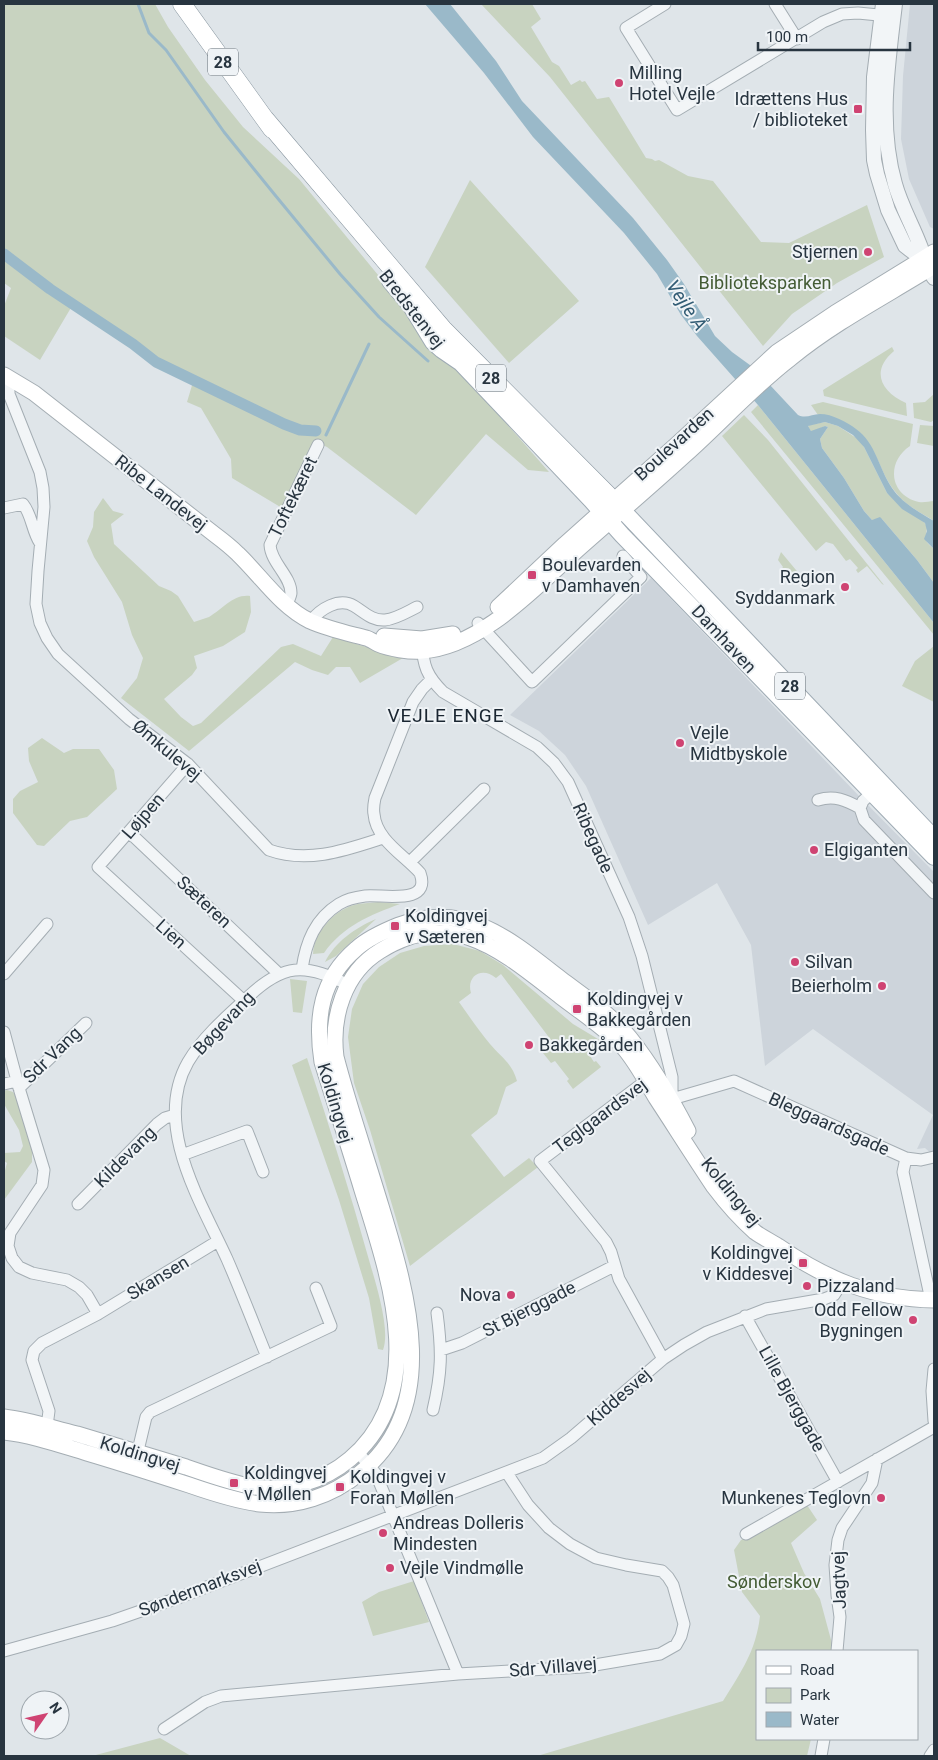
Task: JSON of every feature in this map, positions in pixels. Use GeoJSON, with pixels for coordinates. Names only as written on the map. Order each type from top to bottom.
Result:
{"type":"FeatureCollection","features":[{"type":"Feature","properties":{"kind":"highway","name":"Bredstenvej"},"geometry":{"type":"LineString","coordinates":[[182,4],[311,184],[390,281]]}},
{"type":"Feature","properties":{"kind":"highway","name":"Bredstenvej"},"geometry":{"type":"LineString","coordinates":[[265,119],[443,329],[609,507]]}},
{"type":"Feature","properties":{"kind":"main road","name":"Boulevarden"},"geometry":{"type":"LineString","coordinates":[[422,645],[446,645],[480,627],[498,608],[609,507],[685,456],[739,395],[765,372],[776,352],[800,335],[931,265]]}},
{"type":"Feature","properties":{"kind":"main road","name":"Bredstenvej"},"geometry":{"type":"LineString","coordinates":[[390,281],[411,306],[434,342],[461,363],[609,507]]}},
{"type":"Feature","properties":{"kind":"main road","name":"Ribe Landevej"},"geometry":{"type":"LineString","coordinates":[[9,377],[62,414],[238,553],[287,604],[311,621],[339,631],[368,638],[379,644],[404,650],[422,645]]}},
{"type":"Feature","properties":{"kind":"main road","name":"Damhaven"},"geometry":{"type":"LineString","coordinates":[[609,507],[876,788],[934,856]]}},
{"type":"Feature","properties":{"kind":"main road","name":"Damhaven"},"geometry":{"type":"LineString","coordinates":[[876,788],[934,838]]}},
{"type":"Feature","properties":{"kind":"main road","name":"Koldingvej"},"geometry":{"type":"LineString","coordinates":[[4,1417],[48,1426],[138,1452],[234,1483],[256,1487],[283,1488],[323,1477],[342,1466],[369,1441],[388,1404],[395,1380],[396,1319],[389,1283],[371,1218],[322,1062],[319,1042],[320,1011],[332,976],[344,959],[361,944],[386,930],[428,917],[456,918],[475,922],[500,934],[519,946],[602,1010],[628,1036],[718,1193],[757,1233],[803,1264],[868,1292],[893,1297],[932,1300]]}},
{"type":"Feature","properties":{"kind":"main road","name":"Koldingvej"},"geometry":{"type":"LineString","coordinates":[[4,1432],[40,1439],[231,1499],[272,1505],[309,1500],[340,1488],[370,1465],[382,1452],[392,1438],[398,1424],[410,1379],[412,1352],[406,1296],[397,1259],[336,1056],[334,1041],[340,1001],[359,969],[375,954],[395,941],[416,934],[442,932],[466,935],[489,944],[511,958],[610,1035],[672,1099],[704,1161],[716,1178],[732,1199],[774,1243]]}},
{"type":"Feature","properties":{"kind":"street"},"geometry":{"type":"LineString","coordinates":[[665,4],[626,28],[678,110],[823,22],[842,14],[888,10],[885,111],[889,159],[895,185],[905,212],[931,265]]}},
{"type":"Feature","properties":{"kind":"street"},"geometry":{"type":"LineString","coordinates":[[774,4],[797,39]]}},
{"type":"Feature","properties":{"kind":"street","name":"Ømkulevej"},"geometry":{"type":"LineString","coordinates":[[9,377],[9,394],[40,472],[43,488],[44,507],[36,604],[40,623],[58,654],[129,719],[188,764],[270,850],[281,854],[320,855],[340,852],[383,838]]}},
{"type":"Feature","properties":{"kind":"street","name":"Toftekæret"},"geometry":{"type":"LineString","coordinates":[[287,604],[291,592],[270,554],[270,545],[318,444]]}},
{"type":"Feature","properties":{"kind":"street","name":"Ømkulevej"},"geometry":{"type":"LineString","coordinates":[[4,508],[23,504],[27,509],[35,536],[40,545]]}},
{"type":"Feature","properties":{"kind":"street"},"geometry":{"type":"LineString","coordinates":[[480,627],[532,682],[641,576],[623,556]]}},
{"type":"Feature","properties":{"kind":"street"},"geometry":{"type":"LineString","coordinates":[[311,621],[314,616],[331,604],[343,602],[353,604],[373,618],[384,620],[417,607]]}},
{"type":"Feature","properties":{"kind":"street"},"geometry":{"type":"LineString","coordinates":[[302,969],[311,934],[318,923],[341,903],[366,896],[405,897],[418,890],[423,880],[420,873],[410,862],[383,838],[377,828],[374,814],[375,798],[413,702],[431,680],[426,670],[422,645]]}},
{"type":"Feature","properties":{"kind":"street","name":"Ribegade"},"geometry":{"type":"LineString","coordinates":[[431,680],[443,692],[537,747],[554,763],[568,782],[628,917],[642,956],[672,1077],[672,1099]]}},
{"type":"Feature","properties":{"kind":"street","name":"Løjpen"},"geometry":{"type":"LineString","coordinates":[[98,868],[188,764]]}},
{"type":"Feature","properties":{"kind":"street"},"geometry":{"type":"LineString","coordinates":[[410,862],[484,788]]}},
{"type":"Feature","properties":{"kind":"street"},"geometry":{"type":"LineString","coordinates":[[876,788],[863,801],[860,808],[864,820],[934,893]]}},
{"type":"Feature","properties":{"kind":"street"},"geometry":{"type":"LineString","coordinates":[[818,800],[826,797],[843,799],[860,808]]}},
{"type":"Feature","properties":{"kind":"street","name":"Sæteren"},"geometry":{"type":"LineString","coordinates":[[129,832],[278,973]]}},
{"type":"Feature","properties":{"kind":"street","name":"Lien"},"geometry":{"type":"LineString","coordinates":[[98,868],[244,1001]]}},
{"type":"Feature","properties":{"kind":"street"},"geometry":{"type":"LineString","coordinates":[[4,974],[47,924]]}},
{"type":"Feature","properties":{"kind":"street","name":"Bøgevang"},"geometry":{"type":"LineString","coordinates":[[267,1357],[227,1258],[194,1191],[182,1154],[175,1115],[177,1090],[188,1063],[202,1043],[260,985],[278,973],[302,969],[315,971],[332,976],[348,985]]}},
{"type":"Feature","properties":{"kind":"street","name":"Sdr Vang"},"geometry":{"type":"LineString","coordinates":[[18,1084],[86,1023]]}},
{"type":"Feature","properties":{"kind":"street","name":"Sdr Vang"},"geometry":{"type":"LineString","coordinates":[[4,1032],[44,1170],[42,1185],[10,1233],[8,1246],[12,1258],[19,1267],[32,1273],[67,1280],[79,1286],[87,1294],[98,1314]]}},
{"type":"Feature","properties":{"kind":"street","name":"Teglgaardsvej"},"geometry":{"type":"LineString","coordinates":[[651,1077],[540,1161],[606,1242],[619,1279],[663,1359]]}},
{"type":"Feature","properties":{"kind":"street","name":"Bleggaardsgade"},"geometry":{"type":"LineString","coordinates":[[672,1099],[734,1081],[906,1158],[903,1172],[932,1300]]}},
{"type":"Feature","properties":{"kind":"street"},"geometry":{"type":"LineString","coordinates":[[4,1084],[18,1084]]}},
{"type":"Feature","properties":{"kind":"street","name":"Kildevang"},"geometry":{"type":"LineString","coordinates":[[78,1204],[157,1124],[165,1118],[175,1115]]}},
{"type":"Feature","properties":{"kind":"street"},"geometry":{"type":"LineString","coordinates":[[182,1154],[247,1131],[263,1172]]}},
{"type":"Feature","properties":{"kind":"street"},"geometry":{"type":"LineString","coordinates":[[906,1158],[921,1160],[934,1157]]}},
{"type":"Feature","properties":{"kind":"street","name":"Skansen"},"geometry":{"type":"LineString","coordinates":[[98,1314],[218,1241]]}},
{"type":"Feature","properties":{"kind":"street","name":"St Bjerggade"},"geometry":{"type":"LineString","coordinates":[[442,1350],[462,1343],[614,1266]]}},
{"type":"Feature","properties":{"kind":"street","name":"Kiddesvej"},"geometry":{"type":"LineString","coordinates":[[394,1516],[544,1458],[555,1451],[663,1359],[707,1332],[766,1309],[824,1299],[834,1295],[842,1282]]}},
{"type":"Feature","properties":{"kind":"street"},"geometry":{"type":"LineString","coordinates":[[134,1468],[146,1417],[150,1412],[331,1326],[316,1288]]}},
{"type":"Feature","properties":{"kind":"street"},"geometry":{"type":"LineString","coordinates":[[433,1410],[440,1382],[442,1350],[437,1313]]}},
{"type":"Feature","properties":{"kind":"street"},"geometry":{"type":"LineString","coordinates":[[48,1426],[49,1410],[32,1360],[34,1351],[42,1343],[98,1314]]}},
{"type":"Feature","properties":{"kind":"street","name":"Lille Bjerggade"},"geometry":{"type":"LineString","coordinates":[[745,1316],[838,1482]]}},
{"type":"Feature","properties":{"kind":"street"},"geometry":{"type":"LineString","coordinates":[[934,1370],[932,1391],[934,1421]]}},
{"type":"Feature","properties":{"kind":"street"},"geometry":{"type":"LineString","coordinates":[[746,1534],[934,1427]]}},
{"type":"Feature","properties":{"kind":"street"},"geometry":{"type":"LineString","coordinates":[[358,1452],[376,1474],[458,1674]]}},
{"type":"Feature","properties":{"kind":"street","name":"Jagtvej"},"geometry":{"type":"LineString","coordinates":[[837,1650],[840,1616],[835,1566],[838,1540],[842,1528],[872,1483],[877,1459]]}},
{"type":"Feature","properties":{"kind":"street","name":"Sdr Villavej"},"geometry":{"type":"LineString","coordinates":[[164,1729],[205,1702],[221,1696],[458,1674],[583,1666],[660,1654],[676,1645],[684,1624],[673,1585],[662,1572],[626,1566],[596,1558],[570,1544],[549,1528],[528,1505],[508,1473]]}},
{"type":"Feature","properties":{"kind":"street","name":"Søndermarksvej"},"geometry":{"type":"LineString","coordinates":[[4,1652],[112,1621],[178,1598],[394,1516]]}},
{"type":"Feature","properties":{"kind":"street"},"geometry":{"type":"LineString","coordinates":[[821,1756],[824,1740]]}},
{"type":"Feature","properties":{"kind":"street"},"geometry":{"type":"LineString","coordinates":[[930,1756],[934,1750]]}},
{"type":"Feature","properties":{"kind":"shaded area"},"geometry":{"type":"Polygon","coordinates":[[[910,4],[934,4],[934,229],[930,227],[909,179],[901,139],[903,76],[910,4]]]}},
{"type":"Feature","properties":{"kind":"shaded area"},"geometry":{"type":"Polygon","coordinates":[[[651,578],[934,872],[934,1156],[925,1148],[917,1149],[933,1115],[813,1029],[765,1066],[751,945],[717,883],[648,925],[586,786],[565,755],[539,731],[510,715],[651,578]]]}},
{"type":"Feature","properties":{"kind":"green space"},"geometry":{"type":"Polygon","coordinates":[[[4,4],[155,4],[168,27],[205,80],[243,127],[299,179],[411,315],[549,472],[528,470],[486,434],[416,515],[327,447],[316,442],[282,508],[232,478],[231,459],[201,408],[187,402],[193,382],[72,306],[40,360],[4,336],[4,306],[11,288],[4,283],[4,4]]]}},
{"type":"Feature","properties":{"kind":"green space","name":"Biblioteksparken"},"geometry":{"type":"Polygon","coordinates":[[[481,4],[532,4],[541,19],[531,27],[552,62],[559,66],[571,85],[580,80],[582,82],[585,81],[597,99],[609,97],[646,158],[655,161],[659,160],[688,176],[713,181],[761,242],[789,243],[867,205],[884,257],[837,283],[792,314],[763,346],[550,77],[481,4]]]}},
{"type":"Feature","properties":{"kind":"green space"},"geometry":{"type":"Polygon","coordinates":[[[470,180],[579,301],[509,363],[425,267],[470,180]]]}},
{"type":"Feature","properties":{"kind":"green space"},"geometry":{"type":"Polygon","coordinates":[[[892,347],[894,351],[882,366],[882,380],[890,393],[906,403],[907,416],[824,396],[823,390],[892,347]]]}},
{"type":"Feature","properties":{"kind":"green space"},"geometry":{"type":"Polygon","coordinates":[[[934,394],[934,420],[931,422],[914,418],[913,403],[925,402],[934,394]]]}},
{"type":"Feature","properties":{"kind":"green space"},"geometry":{"type":"Polygon","coordinates":[[[823,402],[913,424],[910,446],[897,461],[894,477],[902,493],[909,498],[921,502],[934,501],[934,521],[909,506],[897,494],[864,437],[855,429],[840,421],[828,416],[818,415],[811,405],[823,402]]]}},
{"type":"Feature","properties":{"kind":"green space"},"geometry":{"type":"Polygon","coordinates":[[[758,405],[934,623],[934,635],[751,412],[758,405]]]}},
{"type":"Feature","properties":{"kind":"green space"},"geometry":{"type":"Polygon","coordinates":[[[744,415],[768,440],[884,585],[867,566],[858,573],[856,570],[858,568],[850,559],[846,561],[833,544],[826,542],[816,551],[722,436],[744,415]]]}},
{"type":"Feature","properties":{"kind":"green space"},"geometry":{"type":"Polygon","coordinates":[[[825,422],[838,426],[861,441],[887,493],[925,523],[927,528],[926,540],[934,549],[934,583],[882,519],[872,520],[864,511],[844,478],[822,448],[820,439],[828,427],[825,426],[811,431],[808,427],[809,425],[825,422]]]}},
{"type":"Feature","properties":{"kind":"green space"},"geometry":{"type":"Polygon","coordinates":[[[920,425],[934,426],[934,446],[917,443],[920,425]]]}},
{"type":"Feature","properties":{"kind":"green space"},"geometry":{"type":"Polygon","coordinates":[[[103,498],[113,511],[124,514],[111,524],[114,544],[159,586],[178,596],[194,622],[209,617],[238,597],[250,596],[251,612],[245,632],[223,646],[194,656],[197,668],[192,675],[164,699],[181,717],[193,726],[201,723],[281,647],[293,644],[321,656],[333,637],[403,658],[360,683],[350,667],[336,667],[328,675],[295,662],[189,751],[121,698],[137,678],[143,658],[132,635],[122,602],[94,557],[87,541],[93,527],[94,512],[103,498]]]}},
{"type":"Feature","properties":{"kind":"green space"},"geometry":{"type":"Polygon","coordinates":[[[781,552],[801,576],[792,579],[787,572],[782,574],[780,571],[783,567],[778,560],[781,552]]]}},
{"type":"Feature","properties":{"kind":"green space"},"geometry":{"type":"Polygon","coordinates":[[[934,646],[934,702],[902,686],[915,661],[934,646]]]}},
{"type":"Feature","properties":{"kind":"green space"},"geometry":{"type":"Polygon","coordinates":[[[42,738],[64,753],[73,749],[99,749],[114,770],[117,789],[87,817],[70,821],[44,846],[37,845],[13,813],[13,799],[20,791],[38,782],[29,761],[28,748],[42,738]]]}},
{"type":"Feature","properties":{"kind":"green space"},"geometry":{"type":"Polygon","coordinates":[[[378,902],[400,904],[358,922],[331,944],[324,953],[313,954],[317,937],[334,916],[350,906],[378,902]]]}},
{"type":"Feature","properties":{"kind":"green space"},"geometry":{"type":"Polygon","coordinates":[[[376,919],[336,956],[325,962],[334,948],[346,936],[376,919]]]}},
{"type":"Feature","properties":{"kind":"green space"},"geometry":{"type":"Polygon","coordinates":[[[453,944],[480,951],[503,965],[573,1024],[603,1042],[588,1053],[594,1062],[596,1061],[601,1067],[573,1089],[567,1081],[569,1079],[555,1061],[551,1063],[543,1053],[554,1044],[501,974],[496,978],[481,973],[473,978],[470,987],[471,993],[459,1002],[486,1039],[509,1065],[517,1081],[506,1087],[497,1114],[471,1135],[504,1177],[529,1158],[538,1167],[410,1266],[370,1130],[354,1083],[348,1037],[352,1009],[363,984],[379,967],[400,953],[424,946],[453,944]]]}},
{"type":"Feature","properties":{"kind":"green space"},"geometry":{"type":"Polygon","coordinates":[[[290,979],[307,981],[302,1013],[293,1012],[290,979]]]}},
{"type":"Feature","properties":{"kind":"green space"},"geometry":{"type":"Polygon","coordinates":[[[307,1058],[347,1184],[378,1292],[384,1318],[385,1341],[383,1350],[378,1349],[369,1298],[339,1200],[292,1065],[307,1058]]]}},
{"type":"Feature","properties":{"kind":"green space"},"geometry":{"type":"Polygon","coordinates":[[[4,1091],[13,1092],[17,1098],[32,1145],[32,1162],[4,1200],[4,1174],[7,1163],[4,1161],[4,1153],[20,1152],[23,1146],[19,1130],[4,1104],[4,1091]]]}},
{"type":"Feature","properties":{"kind":"green space","name":"Sønderskov"},"geometry":{"type":"Polygon","coordinates":[[[807,1505],[817,1520],[791,1543],[804,1573],[820,1599],[834,1650],[756,1650],[756,1740],[811,1740],[807,1756],[537,1756],[723,1701],[742,1671],[751,1651],[760,1616],[742,1592],[734,1550],[741,1540],[783,1516],[807,1505]]]}},
{"type":"Feature","properties":{"kind":"green space"},"geometry":{"type":"Polygon","coordinates":[[[414,1581],[429,1622],[373,1636],[362,1602],[379,1592],[414,1581]]]}},
{"type":"Feature","properties":{"kind":"green space"},"geometry":{"type":"Polygon","coordinates":[[[160,1738],[191,1756],[92,1756],[160,1738]]]}},
{"type":"Feature","properties":{"kind":"water","name":"Vejle Å"},"geometry":{"type":"Polygon","coordinates":[[[425,4],[450,4],[496,61],[522,101],[633,218],[667,260],[684,284],[715,336],[732,352],[754,368],[798,415],[804,417],[820,414],[829,415],[844,421],[856,429],[873,449],[888,481],[896,493],[911,507],[934,521],[934,549],[924,539],[927,531],[925,523],[902,509],[887,493],[864,447],[853,435],[838,426],[825,422],[808,426],[811,431],[825,426],[828,427],[820,439],[822,448],[844,478],[864,511],[872,520],[880,517],[882,519],[934,583],[934,623],[758,405],[697,336],[681,315],[657,274],[624,233],[533,137],[484,73],[425,4]]]}},
{"type":"Feature","properties":{"kind":"waterway"},"geometry":{"type":"LineString","coordinates":[[138,4],[149,33],[166,50],[224,132],[275,195],[340,274],[379,317],[428,361]]}},
{"type":"Feature","properties":{"kind":"waterway"},"geometry":{"type":"LineString","coordinates":[[4,254],[50,289],[133,344],[156,362],[284,424],[300,430],[316,431]]}},
{"type":"Feature","properties":{"kind":"waterway"},"geometry":{"type":"LineString","coordinates":[[326,435],[369,344]]}},
{"type":"Feature","properties":{"kind":"place","name":"Milling Hotel Vejle"},"geometry":{"type":"Point","coordinates":[619,83]}},
{"type":"Feature","properties":{"kind":"place","name":"Idrættens Hus / biblioteket"},"geometry":{"type":"Point","coordinates":[858,109]}},
{"type":"Feature","properties":{"kind":"place","name":"Stjernen"},"geometry":{"type":"Point","coordinates":[868,252]}},
{"type":"Feature","properties":{"kind":"place","name":"Boulevarden v Damhaven"},"geometry":{"type":"Point","coordinates":[532,575]}},
{"type":"Feature","properties":{"kind":"place","name":"Region Syddanmark"},"geometry":{"type":"Point","coordinates":[845,587]}},
{"type":"Feature","properties":{"kind":"place","name":"Vejle Midtbyskole"},"geometry":{"type":"Point","coordinates":[680,743]}},
{"type":"Feature","properties":{"kind":"place","name":"Elgiganten"},"geometry":{"type":"Point","coordinates":[814,850]}},
{"type":"Feature","properties":{"kind":"place","name":"Koldingvej v Sæteren"},"geometry":{"type":"Point","coordinates":[395,926]}},
{"type":"Feature","properties":{"kind":"place","name":"Silvan"},"geometry":{"type":"Point","coordinates":[795,962]}},
{"type":"Feature","properties":{"kind":"place","name":"Beierholm"},"geometry":{"type":"Point","coordinates":[882,986]}},
{"type":"Feature","properties":{"kind":"place","name":"Koldingvej v Bakkegården"},"geometry":{"type":"Point","coordinates":[577,1009]}},
{"type":"Feature","properties":{"kind":"place","name":"Bakkegården"},"geometry":{"type":"Point","coordinates":[529,1045]}},
{"type":"Feature","properties":{"kind":"place","name":"Koldingvej v Kiddesvej"},"geometry":{"type":"Point","coordinates":[803,1263]}},
{"type":"Feature","properties":{"kind":"place","name":"Pizzaland"},"geometry":{"type":"Point","coordinates":[807,1286]}},
{"type":"Feature","properties":{"kind":"place","name":"Nova"},"geometry":{"type":"Point","coordinates":[511,1295]}},
{"type":"Feature","properties":{"kind":"place","name":"Odd Fellow Bygningen"},"geometry":{"type":"Point","coordinates":[913,1320]}},
{"type":"Feature","properties":{"kind":"place","name":"Koldingvej v Møllen"},"geometry":{"type":"Point","coordinates":[234,1483]}},
{"type":"Feature","properties":{"kind":"place","name":"Koldingvej v Foran Møllen"},"geometry":{"type":"Point","coordinates":[340,1487]}},
{"type":"Feature","properties":{"kind":"place","name":"Munkenes Teglovn"},"geometry":{"type":"Point","coordinates":[881,1498]}},
{"type":"Feature","properties":{"kind":"place","name":"Andreas Dolleris Mindesten"},"geometry":{"type":"Point","coordinates":[383,1533]}},
{"type":"Feature","properties":{"kind":"place","name":"Vejle Vindmølle"},"geometry":{"type":"Point","coordinates":[390,1568]}},
{"type":"Feature","properties":{"kind":"district","name":"VEJLE ENGE"},"geometry":{"type":"Point","coordinates":[446,715]}}]}
